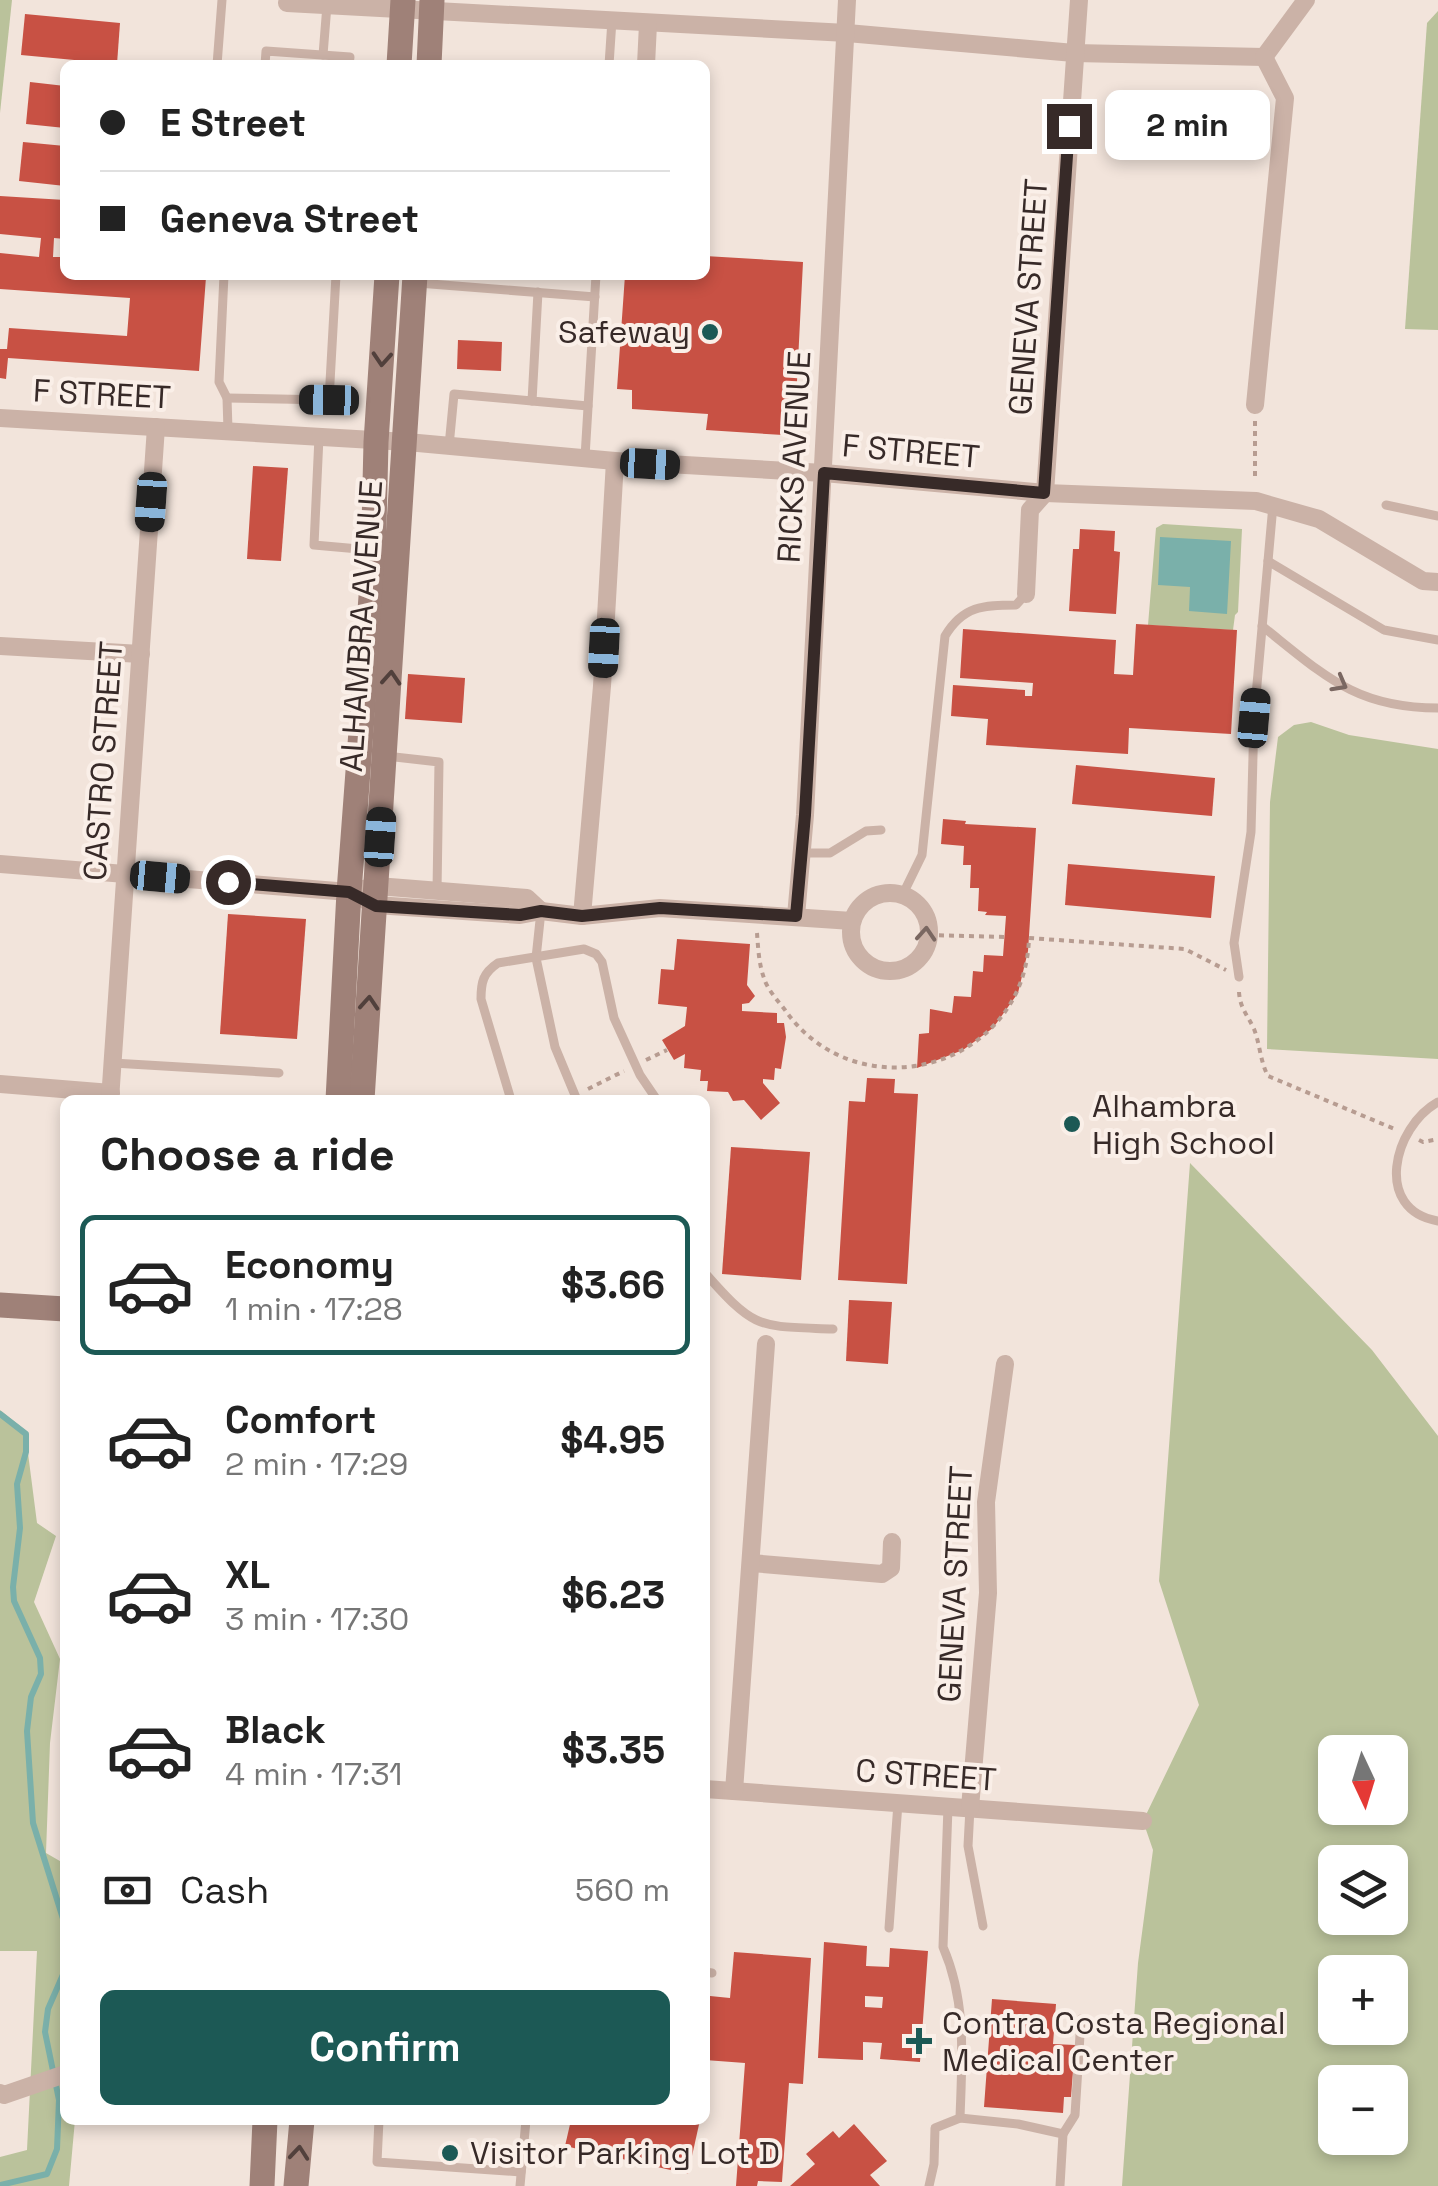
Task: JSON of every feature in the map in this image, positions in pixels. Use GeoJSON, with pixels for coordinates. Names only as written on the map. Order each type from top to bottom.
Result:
{"type":"FeatureCollection","features":[{"type":"Feature","properties":{"kind":"main road"},"geometry":{"type":"LineString","coordinates":[[399,60],[403,6]]}},
{"type":"Feature","properties":{"kind":"main road"},"geometry":{"type":"LineString","coordinates":[[429,60],[432,6]]}},
{"type":"Feature","properties":{"kind":"main road","name":"ALHAMBRA AVENUE"},"geometry":{"type":"LineString","coordinates":[[338,1095],[387,280]]}},
{"type":"Feature","properties":{"kind":"main road","name":"ALHAMBRA AVENUE"},"geometry":{"type":"LineString","coordinates":[[362,1095],[415,280]]}},
{"type":"Feature","properties":{"kind":"main road"},"geometry":{"type":"LineString","coordinates":[[0,1305],[60,1309]]}},
{"type":"Feature","properties":{"kind":"main road"},"geometry":{"type":"LineString","coordinates":[[262,2186],[266,2125]]}},
{"type":"Feature","properties":{"kind":"main road"},"geometry":{"type":"LineString","coordinates":[[296,2186],[302,2125]]}},
{"type":"Feature","properties":{"kind":"street","name":"RICKS AVENUE"},"geometry":{"type":"LineString","coordinates":[[796,916],[806,796],[848,0]]}},
{"type":"Feature","properties":{"kind":"street","name":"GENEVA STREET"},"geometry":{"type":"LineString","coordinates":[[1026,594],[1030,510],[1044,493],[1079,0]]}},
{"type":"Feature","properties":{"kind":"street"},"geometry":{"type":"LineString","coordinates":[[1264,57],[1306,0]]}},
{"type":"Feature","properties":{"kind":"street"},"geometry":{"type":"LineString","coordinates":[[287,3],[432,6],[648,24],[847,33],[1074,53],[1264,57]]}},
{"type":"Feature","properties":{"kind":"street"},"geometry":{"type":"LineString","coordinates":[[646,60],[648,24]]}},
{"type":"Feature","properties":{"kind":"street"},"geometry":{"type":"LineString","coordinates":[[1255,405],[1284,98],[1264,57]]}},
{"type":"Feature","properties":{"kind":"street","name":"F STREET"},"geometry":{"type":"LineString","coordinates":[[0,418],[406,442],[616,462],[824,473],[1044,493],[1264,503],[1319,519],[1424,581],[1438,582]]}},
{"type":"Feature","properties":{"kind":"street","name":"CASTRO STREET"},"geometry":{"type":"LineString","coordinates":[[110,1095],[156,427]]}},
{"type":"Feature","properties":{"kind":"street"},"geometry":{"type":"LineString","coordinates":[[582,916],[616,462]]}},
{"type":"Feature","properties":{"kind":"street"},"geometry":{"type":"LineString","coordinates":[[0,646],[141,654]]}},
{"type":"Feature","properties":{"kind":"street"},"geometry":{"type":"LineString","coordinates":[[0,864],[437,900],[527,898],[541,911],[582,916],[660,908],[852,921]]}},
{"type":"Feature","properties":{"kind":"street"},"geometry":{"type":"LineString","coordinates":[[890,892],[902,894],[922,908],[929,935],[916,962],[887,972],[858,956],[850,933],[852,921],[856,911],[870,898],[890,892]]}},
{"type":"Feature","properties":{"kind":"street"},"geometry":{"type":"LineString","coordinates":[[0,1084],[93,1095]]}},
{"type":"Feature","properties":{"kind":"street"},"geometry":{"type":"LineString","coordinates":[[734,1791],[766,1335]]}},
{"type":"Feature","properties":{"kind":"street","name":"GENEVA STREET"},"geometry":{"type":"LineString","coordinates":[[970,1808],[988,1593],[986,1502],[1005,1364]]}},
{"type":"Feature","properties":{"kind":"street"},"geometry":{"type":"LineString","coordinates":[[751,1563],[882,1574],[890,1568],[892,1542]]}},
{"type":"Feature","properties":{"kind":"street","name":"C STREET"},"geometry":{"type":"LineString","coordinates":[[710,1789],[1143,1821]]}},
{"type":"Feature","properties":{"kind":"street"},"geometry":{"type":"LineString","coordinates":[[0,2093],[4,2095],[60,2076]]}},
{"type":"Feature","properties":{"kind":"lane"},"geometry":{"type":"LineString","coordinates":[[217,60],[222,0]]}},
{"type":"Feature","properties":{"kind":"lane"},"geometry":{"type":"LineString","coordinates":[[324,55],[327,6]]}},
{"type":"Feature","properties":{"kind":"lane"},"geometry":{"type":"LineString","coordinates":[[609,60],[612,20]]}},
{"type":"Feature","properties":{"kind":"lane"},"geometry":{"type":"LineString","coordinates":[[266,60],[266,51],[350,56],[350,60]]}},
{"type":"Feature","properties":{"kind":"lane"},"geometry":{"type":"LineString","coordinates":[[224,280],[219,382],[227,398],[228,430]]}},
{"type":"Feature","properties":{"kind":"lane"},"geometry":{"type":"LineString","coordinates":[[227,398],[329,400],[336,280]]}},
{"type":"Feature","properties":{"kind":"lane"},"geometry":{"type":"LineString","coordinates":[[422,280],[595,297]]}},
{"type":"Feature","properties":{"kind":"lane"},"geometry":{"type":"LineString","coordinates":[[470,287],[471,280]]}},
{"type":"Feature","properties":{"kind":"lane"},"geometry":{"type":"LineString","coordinates":[[584,458],[596,280]]}},
{"type":"Feature","properties":{"kind":"lane"},"geometry":{"type":"LineString","coordinates":[[532,401],[538,292]]}},
{"type":"Feature","properties":{"kind":"lane"},"geometry":{"type":"LineString","coordinates":[[449,446],[454,394],[588,406]]}},
{"type":"Feature","properties":{"kind":"lane"},"geometry":{"type":"LineString","coordinates":[[318,436],[314,544],[373,550]]}},
{"type":"Feature","properties":{"kind":"lane"},"geometry":{"type":"LineString","coordinates":[[1239,977],[1234,943],[1251,832],[1254,718],[1268,561],[1264,503]]}},
{"type":"Feature","properties":{"kind":"lane"},"geometry":{"type":"LineString","coordinates":[[1386,505],[1438,516]]}},
{"type":"Feature","properties":{"kind":"lane"},"geometry":{"type":"LineString","coordinates":[[1268,561],[1384,630],[1438,640]]}},
{"type":"Feature","properties":{"kind":"lane"},"geometry":{"type":"LineString","coordinates":[[902,894],[922,855],[944,636],[955,619],[971,608],[1016,605],[1026,594]]}},
{"type":"Feature","properties":{"kind":"lane"},"geometry":{"type":"LineString","coordinates":[[1262,626],[1334,683],[1378,703],[1438,708]]}},
{"type":"Feature","properties":{"kind":"lane"},"geometry":{"type":"LineString","coordinates":[[385,756],[439,762],[437,900]]}},
{"type":"Feature","properties":{"kind":"lane"},"geometry":{"type":"LineString","coordinates":[[800,853],[830,853],[866,831],[881,830]]}},
{"type":"Feature","properties":{"kind":"lane"},"geometry":{"type":"LineString","coordinates":[[541,911],[536,958],[555,1048],[574,1095]]}},
{"type":"Feature","properties":{"kind":"lane"},"geometry":{"type":"LineString","coordinates":[[509,1095],[480,999],[486,970],[498,963],[584,950],[596,954],[606,972],[614,1018],[654,1095]]}},
{"type":"Feature","properties":{"kind":"lane"},"geometry":{"type":"LineString","coordinates":[[113,1062],[279,1073]]}},
{"type":"Feature","properties":{"kind":"lane"},"geometry":{"type":"LineString","coordinates":[[1438,1102],[1416,1118],[1397,1156],[1399,1190],[1408,1205],[1424,1219],[1438,1221]]}},
{"type":"Feature","properties":{"kind":"lane"},"geometry":{"type":"LineString","coordinates":[[710,1279],[766,1335],[833,1330]]}},
{"type":"Feature","properties":{"kind":"lane"},"geometry":{"type":"LineString","coordinates":[[889,1928],[898,1803]]}},
{"type":"Feature","properties":{"kind":"lane"},"geometry":{"type":"LineString","coordinates":[[948,1807],[942,1947],[952,1967],[962,2021],[960,2118]]}},
{"type":"Feature","properties":{"kind":"lane"},"geometry":{"type":"LineString","coordinates":[[970,1808],[968,1846],[983,1926]]}},
{"type":"Feature","properties":{"kind":"lane"},"geometry":{"type":"LineString","coordinates":[[1060,2186],[1063,2134],[1075,2115],[1081,2019]]}},
{"type":"Feature","properties":{"kind":"lane"},"geometry":{"type":"LineString","coordinates":[[930,2186],[935,2128],[960,2118],[1063,2134]]}},
{"type":"Feature","properties":{"kind":"lane"},"geometry":{"type":"LineString","coordinates":[[380,2125],[377,2162],[522,2172]]}},
{"type":"Feature","properties":{"kind":"lane"},"geometry":{"type":"LineString","coordinates":[[520,2186],[526,2125]]}},
{"type":"Feature","properties":{"kind":"path"},"geometry":{"type":"LineString","coordinates":[[1255,405],[1264,503]]}},
{"type":"Feature","properties":{"kind":"path"},"geometry":{"type":"LineString","coordinates":[[761,914],[757,934],[764,981],[792,1021],[830,1054],[917,1068],[963,1050],[993,1028],[1018,993],[1029,938],[1185,949],[1239,977],[1240,1006],[1254,1031],[1268,1076],[1424,1142],[1438,1139]]}},
{"type":"Feature","properties":{"kind":"path"},"geometry":{"type":"LineString","coordinates":[[929,935],[1004,938]]}},
{"type":"Feature","properties":{"kind":"path"},"geometry":{"type":"LineString","coordinates":[[581,1095],[668,1050]]}},
{"type":"Feature","properties":{"kind":"green space"},"geometry":{"type":"Polygon","coordinates":[[[0,0],[12,0],[0,113],[0,0]]]}},
{"type":"Feature","properties":{"kind":"green space"},"geometry":{"type":"Polygon","coordinates":[[[1438,11],[1438,330],[1405,329],[1427,23],[1438,11]]]}},
{"type":"Feature","properties":{"kind":"green space"},"geometry":{"type":"Polygon","coordinates":[[[1163,524],[1242,529],[1238,612],[1233,630],[1148,625],[1156,528],[1163,524]]]}},
{"type":"Feature","properties":{"kind":"green space"},"geometry":{"type":"Polygon","coordinates":[[[1311,722],[1349,735],[1438,749],[1438,1059],[1267,1049],[1270,802],[1278,737],[1294,725],[1311,722]]]}},
{"type":"Feature","properties":{"kind":"green space"},"geometry":{"type":"Polygon","coordinates":[[[1190,1163],[1372,1350],[1438,1436],[1438,2186],[1122,2186],[1138,1963],[1153,1850],[1143,1821],[1199,1705],[1159,1581],[1190,1163]]]}},
{"type":"Feature","properties":{"kind":"green space"},"geometry":{"type":"Polygon","coordinates":[[[0,1410],[25,1430],[37,1523],[56,1536],[34,1602],[60,1659],[50,1743],[46,1853],[60,1861],[60,2125],[75,2125],[69,2186],[0,2186],[0,2157],[27,2150],[37,1951],[0,1951],[0,1410]]]}},
{"type":"Feature","properties":{"kind":"water"},"geometry":{"type":"Polygon","coordinates":[[[1160,537],[1231,541],[1227,614],[1189,611],[1190,587],[1158,585],[1160,537]]]}},
{"type":"Feature","properties":{"kind":"building"},"geometry":{"type":"Polygon","coordinates":[[[25,14],[120,23],[117,60],[21,55],[25,14]]]}},
{"type":"Feature","properties":{"kind":"building"},"geometry":{"type":"Polygon","coordinates":[[[30,82],[60,85],[60,127],[26,124],[30,82]]]}},
{"type":"Feature","properties":{"kind":"building"},"geometry":{"type":"Polygon","coordinates":[[[23,142],[60,146],[60,185],[19,181],[23,142]]]}},
{"type":"Feature","properties":{"kind":"building"},"geometry":{"type":"Polygon","coordinates":[[[0,196],[60,200],[60,239],[54,238],[53,257],[60,257],[60,280],[206,280],[199,371],[8,358],[6,379],[0,378],[0,349],[7,349],[9,328],[127,336],[130,298],[0,289],[0,253],[39,257],[41,238],[0,234],[0,196]]]}},
{"type":"Feature","properties":{"kind":"building","name":"Safeway"},"geometry":{"type":"Polygon","coordinates":[[[710,256],[803,262],[795,421],[785,419],[783,435],[706,430],[708,414],[632,409],[632,390],[617,389],[625,280],[710,280],[710,256]]]}},
{"type":"Feature","properties":{"kind":"building"},"geometry":{"type":"Polygon","coordinates":[[[458,340],[502,342],[501,371],[457,369],[458,340]]]}},
{"type":"Feature","properties":{"kind":"building"},"geometry":{"type":"Polygon","coordinates":[[[253,466],[288,468],[281,561],[247,559],[253,466]]]}},
{"type":"Feature","properties":{"kind":"building"},"geometry":{"type":"Polygon","coordinates":[[[1080,529],[1115,531],[1114,551],[1120,552],[1116,614],[1069,611],[1073,549],[1079,549],[1080,529]]]}},
{"type":"Feature","properties":{"kind":"building"},"geometry":{"type":"Polygon","coordinates":[[[1136,624],[1237,630],[1231,734],[1129,728],[1128,754],[986,745],[988,719],[951,716],[953,685],[1025,690],[1025,696],[1032,696],[1033,683],[960,678],[963,629],[1116,640],[1114,674],[1133,675],[1136,624]]]}},
{"type":"Feature","properties":{"kind":"building"},"geometry":{"type":"Polygon","coordinates":[[[408,674],[465,678],[462,723],[405,719],[408,674]]]}},
{"type":"Feature","properties":{"kind":"building"},"geometry":{"type":"Polygon","coordinates":[[[1076,765],[1215,778],[1212,816],[1072,804],[1076,765]]]}},
{"type":"Feature","properties":{"kind":"building"},"geometry":{"type":"Polygon","coordinates":[[[943,819],[1036,828],[1028,951],[1018,993],[993,1028],[963,1050],[917,1068],[919,1034],[929,1033],[930,1009],[952,1013],[954,996],[971,997],[973,971],[983,972],[984,955],[1003,956],[1006,916],[978,911],[979,888],[970,888],[971,865],[963,865],[964,846],[941,844],[943,819]]]}},
{"type":"Feature","properties":{"kind":"building"},"geometry":{"type":"Polygon","coordinates":[[[1068,864],[1215,876],[1211,918],[1065,905],[1068,864]]]}},
{"type":"Feature","properties":{"kind":"building"},"geometry":{"type":"Polygon","coordinates":[[[228,914],[306,919],[297,1039],[220,1034],[228,914]]]}},
{"type":"Feature","properties":{"kind":"building"},"geometry":{"type":"Polygon","coordinates":[[[677,939],[750,944],[747,985],[755,996],[742,1004],[742,1011],[777,1013],[777,1023],[784,1023],[786,1037],[781,1069],[775,1068],[774,1080],[763,1079],[780,1103],[761,1120],[744,1100],[733,1101],[728,1092],[707,1091],[708,1081],[700,1081],[701,1070],[684,1068],[685,1054],[674,1060],[662,1040],[685,1026],[687,1007],[658,1004],[661,969],[674,970],[677,939]]]}},
{"type":"Feature","properties":{"kind":"building"},"geometry":{"type":"Polygon","coordinates":[[[867,1078],[895,1079],[894,1093],[918,1094],[907,1284],[838,1280],[849,1101],[865,1102],[867,1078]]]}},
{"type":"Feature","properties":{"kind":"building"},"geometry":{"type":"Polygon","coordinates":[[[731,1147],[810,1152],[801,1280],[722,1274],[731,1147]]]}},
{"type":"Feature","properties":{"kind":"building"},"geometry":{"type":"Polygon","coordinates":[[[849,1300],[892,1302],[888,1364],[846,1361],[849,1300]]]}},
{"type":"Feature","properties":{"kind":"building"},"geometry":{"type":"Polygon","coordinates":[[[824,1942],[867,1946],[866,1966],[889,1967],[890,1948],[928,1951],[920,2062],[880,2059],[882,2043],[863,2042],[863,2060],[818,2058],[824,1942]],[[865,1996],[865,2007],[882,2008],[883,1997],[865,1996]]]}},
{"type":"Feature","properties":{"kind":"building"},"geometry":{"type":"Polygon","coordinates":[[[734,1952],[811,1958],[803,2084],[789,2083],[782,2182],[758,2181],[757,2186],[736,2186],[745,2063],[710,2060],[710,1996],[730,1998],[734,1952]]]}},
{"type":"Feature","properties":{"kind":"building"},"geometry":{"type":"Polygon","coordinates":[[[992,1999],[1056,2004],[1053,2044],[1075,2045],[1071,2097],[1064,2097],[1063,2113],[984,2107],[992,1999]]]}},
{"type":"Feature","properties":{"kind":"building"},"geometry":{"type":"Polygon","coordinates":[[[854,2124],[887,2161],[870,2175],[880,2186],[790,2186],[815,2164],[806,2154],[833,2131],[839,2138],[854,2124]]]}},
{"type":"Feature","properties":{"kind":"building"},"geometry":{"type":"Polygon","coordinates":[[[570,2125],[699,2125],[688,2174],[565,2146],[570,2125]]]}},
{"type":"Feature","properties":{"kind":"waterway"},"geometry":{"type":"LineString","coordinates":[[0,1414],[26,1434],[26,1452],[17,1484],[20,1528],[14,1601],[40,1658],[41,1674],[31,1697],[27,1731],[33,1823],[60,1909]]}},
{"type":"Feature","properties":{"kind":"waterway"},"geometry":{"type":"LineString","coordinates":[[0,2185],[47,2174],[57,2149],[59,2100],[45,2032],[48,2009],[60,1981]]}},
{"type":"Feature","properties":{"kind":"place","name":"Safeway"},"geometry":{"type":"Point","coordinates":[710,332]}},
{"type":"Feature","properties":{"kind":"place","name":"Alhambra High School"},"geometry":{"type":"Point","coordinates":[1072,1124]}},
{"type":"Feature","properties":{"kind":"place","name":"Contra Costa Regional Medical Center"},"geometry":{"type":"Point","coordinates":[919,2041]}},
{"type":"Feature","properties":{"kind":"place","name":"Visitor Parking Lot D"},"geometry":{"type":"Point","coordinates":[450,2153]}},
{"type":"Feature","properties":{"kind":"route"},"geometry":{"type":"LineString","coordinates":[[228,882],[349,892],[376,906],[520,915],[541,911],[582,916],[660,908],[796,916],[824,473],[1044,493],[1069,126]]}}]}
